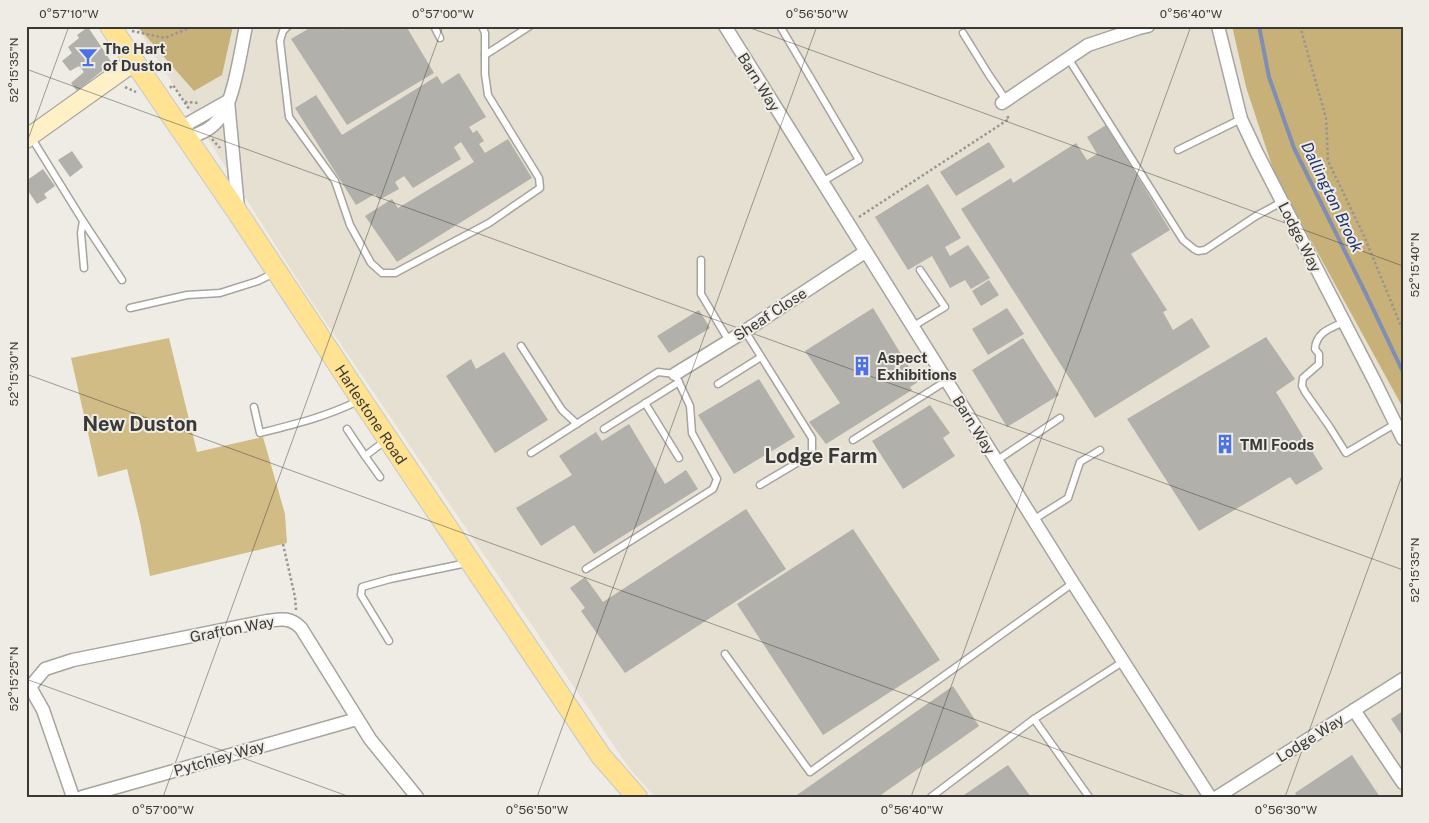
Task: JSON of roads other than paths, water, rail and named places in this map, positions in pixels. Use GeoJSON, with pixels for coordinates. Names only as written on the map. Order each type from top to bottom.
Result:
{"type":"FeatureCollection","features":[{"type":"Feature","properties":{"kind":"main road","name":"Harlestone Road"},"geometry":{"type":"LineString","coordinates":[[118,28],[134,62],[184,132],[601,756],[637,797]]}},
{"type":"Feature","properties":{"kind":"street"},"geometry":{"type":"LineString","coordinates":[[184,132],[196,136],[221,117],[228,101],[246,26]]}},
{"type":"Feature","properties":{"kind":"street","name":"Barn Way"},"geometry":{"type":"LineString","coordinates":[[725,26],[1072,583],[1210,797]]}},
{"type":"Feature","properties":{"kind":"street"},"geometry":{"type":"LineString","coordinates":[[1004,102],[1088,45],[1148,26]]}},
{"type":"Feature","properties":{"kind":"street","name":"Lodge Way"},"geometry":{"type":"LineString","coordinates":[[1218,26],[1242,119],[1282,202],[1403,439]]}},
{"type":"Feature","properties":{"kind":"street"},"geometry":{"type":"LineString","coordinates":[[28,137],[134,62]]}},
{"type":"Feature","properties":{"kind":"street"},"geometry":{"type":"LineString","coordinates":[[228,101],[238,213]]}},
{"type":"Feature","properties":{"kind":"street","name":"Sheaf Close"},"geometry":{"type":"LineString","coordinates":[[677,378],[729,341],[865,252]]}},
{"type":"Feature","properties":{"kind":"street","name":"Grafton Way"},"geometry":{"type":"LineString","coordinates":[[28,686],[45,669],[73,660],[267,621],[282,619],[294,622],[301,628],[370,739],[417,797]]}},
{"type":"Feature","properties":{"kind":"street","name":"Lodge Way"},"geometry":{"type":"LineString","coordinates":[[1217,797],[1403,679]]}},
{"type":"Feature","properties":{"kind":"street"},"geometry":{"type":"LineString","coordinates":[[28,686],[43,710],[73,797]]}},
{"type":"Feature","properties":{"kind":"street"},"geometry":{"type":"LineString","coordinates":[[1354,710],[1403,783]]}},
{"type":"Feature","properties":{"kind":"street","name":"Pytchley Way"},"geometry":{"type":"LineString","coordinates":[[82,797],[357,719]]}},
{"type":"Feature","properties":{"kind":"lane"},"geometry":{"type":"LineString","coordinates":[[288,26],[282,31],[280,41],[289,117],[335,181],[350,225],[371,264],[382,273],[395,273],[489,223],[540,188],[539,178],[488,95],[485,55],[486,33],[482,26]]}},
{"type":"Feature","properties":{"kind":"lane"},"geometry":{"type":"LineString","coordinates":[[434,26],[440,38]]}},
{"type":"Feature","properties":{"kind":"lane"},"geometry":{"type":"LineString","coordinates":[[485,55],[530,26]]}},
{"type":"Feature","properties":{"kind":"lane"},"geometry":{"type":"LineString","coordinates":[[780,26],[859,160],[822,182]]}},
{"type":"Feature","properties":{"kind":"lane"},"geometry":{"type":"LineString","coordinates":[[963,33],[1004,102]]}},
{"type":"Feature","properties":{"kind":"lane"},"geometry":{"type":"LineString","coordinates":[[1068,58],[1183,240],[1194,249],[1198,251],[1205,250],[1256,216],[1282,202]]}},
{"type":"Feature","properties":{"kind":"lane"},"geometry":{"type":"LineString","coordinates":[[1178,150],[1242,119]]}},
{"type":"Feature","properties":{"kind":"lane"},"geometry":{"type":"LineString","coordinates":[[28,137],[122,280]]}},
{"type":"Feature","properties":{"kind":"lane"},"geometry":{"type":"LineString","coordinates":[[83,221],[81,233],[84,268]]}},
{"type":"Feature","properties":{"kind":"lane"},"geometry":{"type":"LineString","coordinates":[[701,260],[700,294],[729,341]]}},
{"type":"Feature","properties":{"kind":"lane"},"geometry":{"type":"LineString","coordinates":[[912,327],[945,307],[920,270]]}},
{"type":"Feature","properties":{"kind":"lane"},"geometry":{"type":"LineString","coordinates":[[130,308],[187,295],[220,293],[258,281],[277,272]]}},
{"type":"Feature","properties":{"kind":"lane"},"geometry":{"type":"LineString","coordinates":[[1344,322],[1318,336],[1315,341],[1315,349],[1319,354],[1319,364],[1303,378],[1302,386],[1346,453],[1395,424]]}},
{"type":"Feature","properties":{"kind":"lane"},"geometry":{"type":"LineString","coordinates":[[745,331],[812,438],[812,454],[760,485]]}},
{"type":"Feature","properties":{"kind":"lane"},"geometry":{"type":"LineString","coordinates":[[520,346],[562,410],[577,424]]}},
{"type":"Feature","properties":{"kind":"lane"},"geometry":{"type":"LineString","coordinates":[[718,384],[761,357]]}},
{"type":"Feature","properties":{"kind":"lane"},"geometry":{"type":"LineString","coordinates":[[531,453],[658,372],[677,378],[690,406],[692,433],[717,479],[713,489],[586,569]]}},
{"type":"Feature","properties":{"kind":"lane"},"geometry":{"type":"LineString","coordinates":[[604,429],[645,403],[677,378]]}},
{"type":"Feature","properties":{"kind":"lane"},"geometry":{"type":"LineString","coordinates":[[853,440],[946,380]]}},
{"type":"Feature","properties":{"kind":"lane"},"geometry":{"type":"LineString","coordinates":[[254,407],[260,433],[313,420],[361,399]]}},
{"type":"Feature","properties":{"kind":"lane"},"geometry":{"type":"LineString","coordinates":[[645,403],[679,458]]}},
{"type":"Feature","properties":{"kind":"lane"},"geometry":{"type":"LineString","coordinates":[[996,461],[1060,418]]}},
{"type":"Feature","properties":{"kind":"lane"},"geometry":{"type":"LineString","coordinates":[[347,430],[380,477]]}},
{"type":"Feature","properties":{"kind":"lane"},"geometry":{"type":"LineString","coordinates":[[365,456],[388,439]]}},
{"type":"Feature","properties":{"kind":"lane"},"geometry":{"type":"LineString","coordinates":[[1033,520],[1068,498],[1080,462],[1100,450]]}},
{"type":"Feature","properties":{"kind":"lane"},"geometry":{"type":"LineString","coordinates":[[390,641],[361,595],[362,587],[390,579],[471,562]]}},
{"type":"Feature","properties":{"kind":"lane"},"geometry":{"type":"LineString","coordinates":[[724,654],[810,772],[1072,583]]}},
{"type":"Feature","properties":{"kind":"lane"},"geometry":{"type":"LineString","coordinates":[[931,797],[1034,719],[1124,661]]}},
{"type":"Feature","properties":{"kind":"lane"},"geometry":{"type":"LineString","coordinates":[[1034,719],[1089,797]]}},
{"type":"Feature","properties":{"kind":"waterway","name":"Dallington Brook"},"geometry":{"type":"LineString","coordinates":[[1259,26],[1269,77],[1294,148],[1403,372]]}},
{"type":"Feature","properties":{"kind":"place","name":"The Hart of Duston"},"geometry":{"type":"Point","coordinates":[88,57]}},
{"type":"Feature","properties":{"kind":"place","name":"Aspect Exhibitions"},"geometry":{"type":"Point","coordinates":[862,366]}},
{"type":"Feature","properties":{"kind":"place","name":"TMI Foods"},"geometry":{"type":"Point","coordinates":[1225,444]}},
{"type":"Feature","properties":{"kind":"district","name":"New Duston"},"geometry":{"type":"Point","coordinates":[140,424]}},
{"type":"Feature","properties":{"kind":"district","name":"Lodge Farm"},"geometry":{"type":"Point","coordinates":[821,456]}}]}
